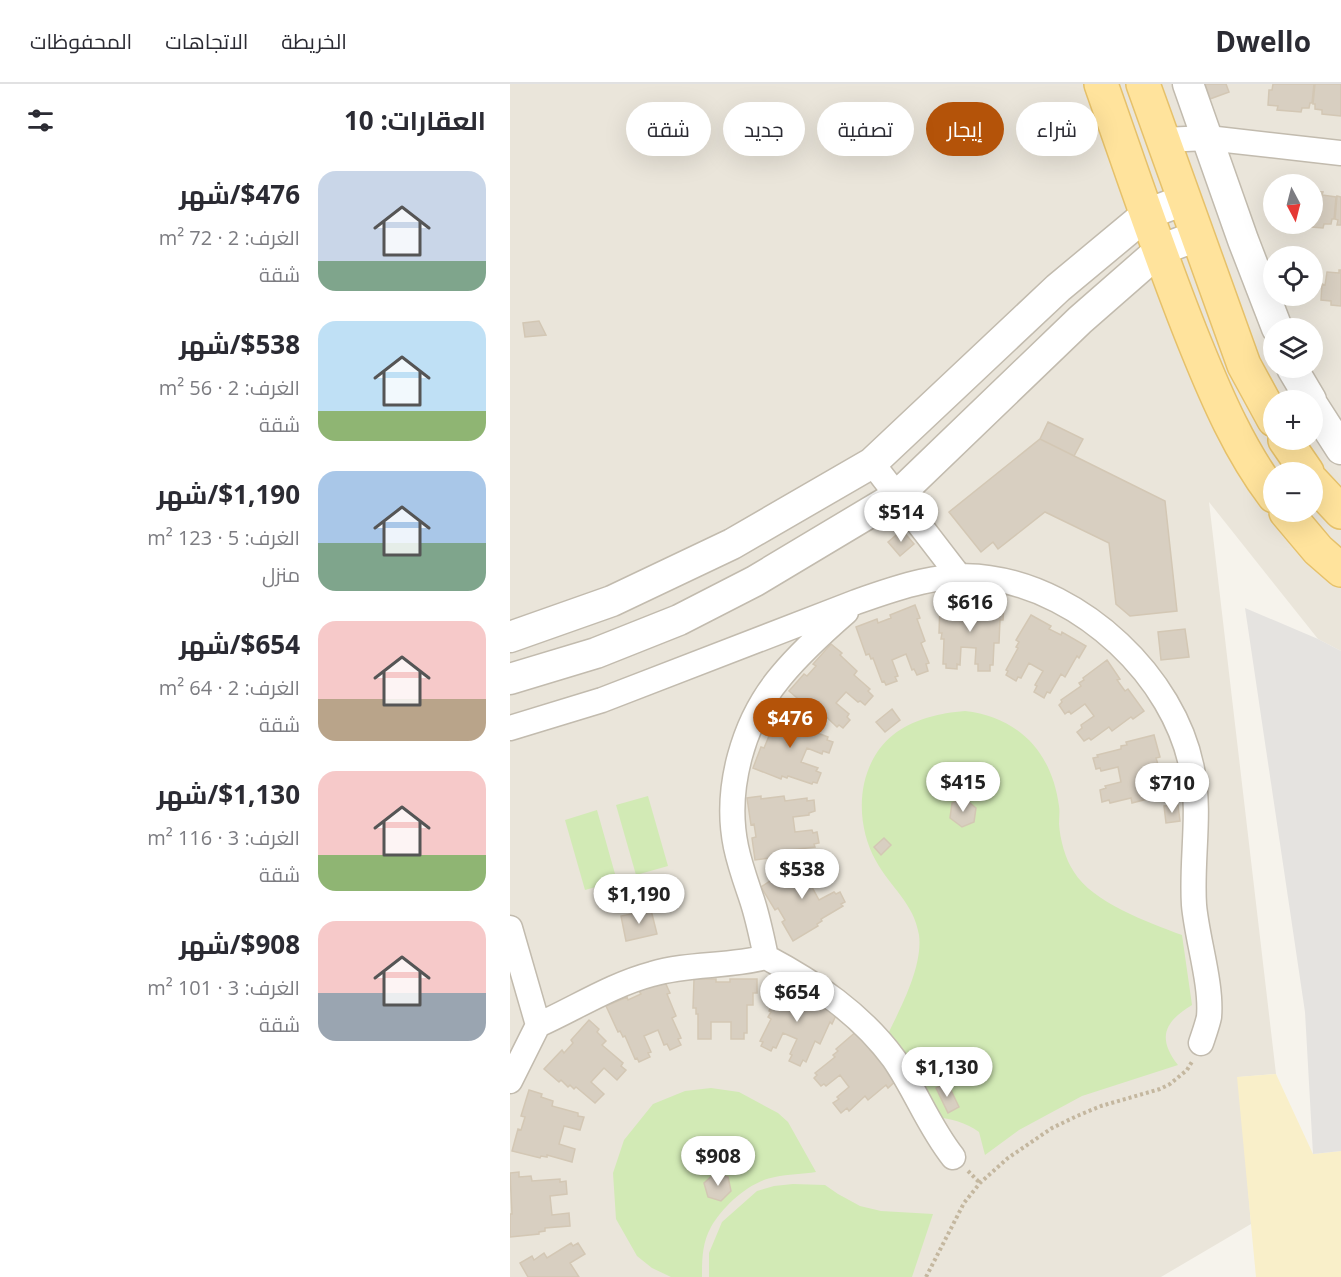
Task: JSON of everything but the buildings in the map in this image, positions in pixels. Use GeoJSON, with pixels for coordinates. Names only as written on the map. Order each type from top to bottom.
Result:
{"type":"FeatureCollection","features":[{"type":"Feature","properties":{"kind":"main road"},"geometry":{"type":"LineString","coordinates":[[1101,84],[1180,308],[1234,434],[1263,479]]}},
{"type":"Feature","properties":{"kind":"main road"},"geometry":{"type":"LineString","coordinates":[[1143,84],[1244,365],[1263,400]]}},
{"type":"Feature","properties":{"kind":"main road"},"geometry":{"type":"LineString","coordinates":[[1323,493],[1341,512]]}},
{"type":"Feature","properties":{"kind":"main road"},"geometry":{"type":"LineString","coordinates":[[1294,522],[1318,550],[1341,570]]}},
{"type":"Feature","properties":{"kind":"street"},"geometry":{"type":"LineString","coordinates":[[1188,84],[1273,318]]}},
{"type":"Feature","properties":{"kind":"street"},"geometry":{"type":"LineString","coordinates":[[1163,140],[1208,138],[1341,153]]}},
{"type":"Feature","properties":{"kind":"street"},"geometry":{"type":"LineString","coordinates":[[510,637],[612,601],[732,544],[872,463],[1058,288],[1147,214],[1184,200]]}},
{"type":"Feature","properties":{"kind":"street"},"geometry":{"type":"LineString","coordinates":[[510,679],[596,653],[679,620],[755,581],[897,496],[1080,320],[1160,250],[1197,236]]}},
{"type":"Feature","properties":{"kind":"street"},"geometry":{"type":"LineString","coordinates":[[1323,420],[1341,449]]}},
{"type":"Feature","properties":{"kind":"street"},"geometry":{"type":"LineString","coordinates":[[872,463],[959,576]]}},
{"type":"Feature","properties":{"kind":"street"},"geometry":{"type":"LineString","coordinates":[[510,728],[602,700],[856,602],[922,581],[959,576],[989,578],[1022,586],[1053,598],[1083,615],[1133,658],[1170,707],[1192,769],[1195,801],[1194,902],[1209,1006],[1207,1025],[1201,1043]]}},
{"type":"Feature","properties":{"kind":"street"},"geometry":{"type":"LineString","coordinates":[[766,957],[735,845],[734,786],[740,756],[749,729],[779,677],[856,602]]}},
{"type":"Feature","properties":{"kind":"street"},"geometry":{"type":"LineString","coordinates":[[510,928],[538,1024]]}},
{"type":"Feature","properties":{"kind":"street"},"geometry":{"type":"LineString","coordinates":[[510,1081],[538,1024],[574,1009],[605,991],[653,973],[679,968],[736,964],[766,957],[811,982],[867,1027],[893,1059],[915,1093],[935,1132],[953,1157]]}},
{"type":"Feature","properties":{"kind":"path"},"geometry":{"type":"LineString","coordinates":[[926,1277],[964,1203],[980,1183],[1008,1158],[1052,1128],[1077,1116],[1170,1084],[1187,1071],[1201,1043]]}},
{"type":"Feature","properties":{"kind":"shaded area"},"geometry":{"type":"Polygon","coordinates":[[[510,84],[1341,84],[1341,651],[1318,639],[1209,502],[1276,1074],[1239,1077],[1251,1224],[1161,1277],[510,1277],[510,84]]]}},
{"type":"Feature","properties":{"kind":"shaded area"},"geometry":{"type":"Polygon","coordinates":[[[1245,608],[1341,651],[1341,1151],[1313,1154],[1305,1012],[1245,608]]]}},
{"type":"Feature","properties":{"kind":"green space"},"geometry":{"type":"Polygon","coordinates":[[[965,711],[1001,721],[1016,729],[1040,754],[1049,769],[1055,787],[1059,808],[1060,836],[1066,855],[1082,883],[1122,910],[1182,935],[1192,1005],[1175,1018],[1167,1031],[1167,1047],[1178,1065],[1082,1096],[1019,1130],[985,1155],[979,1132],[958,1122],[935,1117],[888,1034],[905,999],[914,973],[918,960],[919,935],[907,904],[876,861],[869,846],[862,812],[862,795],[872,762],[881,747],[893,735],[927,718],[965,711]]]}},
{"type":"Feature","properties":{"kind":"green space"},"geometry":{"type":"Polygon","coordinates":[[[648,796],[668,866],[636,875],[616,805],[648,796]]]}},
{"type":"Feature","properties":{"kind":"green space"},"geometry":{"type":"Polygon","coordinates":[[[597,810],[617,881],[585,890],[565,820],[597,810]]]}},
{"type":"Feature","properties":{"kind":"green space"},"geometry":{"type":"Polygon","coordinates":[[[711,1088],[739,1092],[778,1113],[788,1122],[816,1172],[766,1179],[747,1189],[730,1203],[711,1227],[704,1245],[702,1277],[671,1277],[652,1268],[637,1256],[616,1219],[613,1173],[624,1140],[653,1104],[685,1091],[711,1088]]]}},
{"type":"Feature","properties":{"kind":"green space"},"geometry":{"type":"Polygon","coordinates":[[[793,1184],[825,1185],[860,1206],[881,1211],[933,1214],[912,1277],[709,1277],[709,1253],[722,1222],[757,1191],[793,1184]]]}},
{"type":"Feature","properties":{"kind":"sand"},"geometry":{"type":"Polygon","coordinates":[[[1276,1074],[1313,1154],[1341,1151],[1341,1277],[1256,1277],[1237,1077],[1276,1074]]]}}]}
